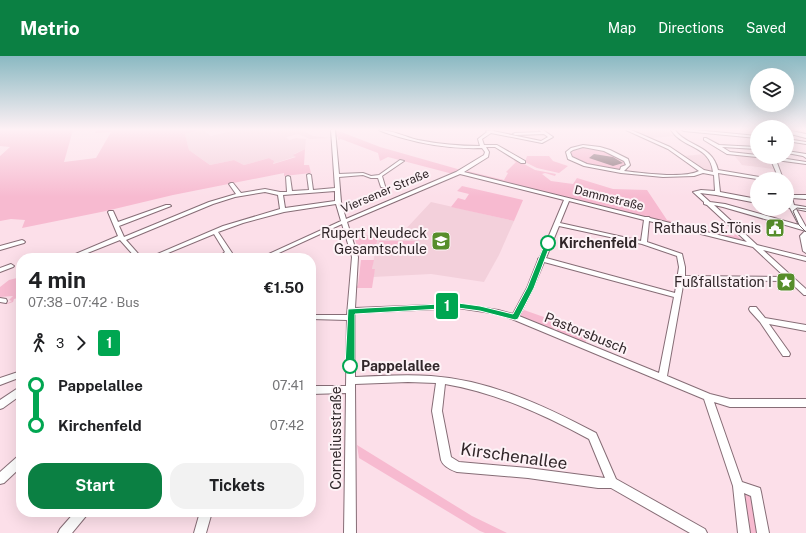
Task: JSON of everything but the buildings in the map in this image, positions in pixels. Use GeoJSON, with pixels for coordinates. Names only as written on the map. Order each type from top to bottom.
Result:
{"type":"FeatureCollection","features":[{"type":"Feature","properties":{"kind":"street","name":"Corneliusstraße"},"geometry":{"type":"LineString","coordinates":[[335,152],[338,176],[338,202],[356,257],[351,314],[350,385],[352,447],[350,533]]}},
{"type":"Feature","properties":{"kind":"street","name":"Viersener Straße"},"geometry":{"type":"LineString","coordinates":[[274,253],[343,221],[460,172],[486,156],[487,152]]}},
{"type":"Feature","properties":{"kind":"street"},"geometry":{"type":"LineString","coordinates":[[507,152],[523,162]]}},
{"type":"Feature","properties":{"kind":"street"},"geometry":{"type":"LineString","coordinates":[[568,152],[570,158],[577,162],[621,172],[671,175],[694,174],[702,171],[750,177]]}},
{"type":"Feature","properties":{"kind":"street"},"geometry":{"type":"LineString","coordinates":[[612,152],[626,160],[628,165],[623,168],[621,172]]}},
{"type":"Feature","properties":{"kind":"street"},"geometry":{"type":"LineString","coordinates":[[675,152],[702,171]]}},
{"type":"Feature","properties":{"kind":"street"},"geometry":{"type":"LineString","coordinates":[[706,152],[713,161],[716,172],[717,194]]}},
{"type":"Feature","properties":{"kind":"street"},"geometry":{"type":"LineString","coordinates":[[728,152],[750,155]]}},
{"type":"Feature","properties":{"kind":"street"},"geometry":{"type":"LineString","coordinates":[[794,153],[804,155],[806,157]]}},
{"type":"Feature","properties":{"kind":"street"},"geometry":{"type":"LineString","coordinates":[[338,176],[362,174],[371,177],[380,176],[402,161]]}},
{"type":"Feature","properties":{"kind":"street"},"geometry":{"type":"LineString","coordinates":[[794,161],[806,163]]}},
{"type":"Feature","properties":{"kind":"street","name":"Dammstraße"},"geometry":{"type":"LineString","coordinates":[[460,172],[806,259]]}},
{"type":"Feature","properties":{"kind":"street"},"geometry":{"type":"LineString","coordinates":[[309,175],[312,190]]}},
{"type":"Feature","properties":{"kind":"street"},"geometry":{"type":"LineString","coordinates":[[380,176],[384,186]]}},
{"type":"Feature","properties":{"kind":"street"},"geometry":{"type":"LineString","coordinates":[[288,177],[290,193]]}},
{"type":"Feature","properties":{"kind":"street"},"geometry":{"type":"LineString","coordinates":[[232,184],[239,194]]}},
{"type":"Feature","properties":{"kind":"street"},"geometry":{"type":"LineString","coordinates":[[82,253],[211,203],[239,194],[265,190],[280,194],[312,190],[338,189]]}},
{"type":"Feature","properties":{"kind":"street"},"geometry":{"type":"LineString","coordinates":[[750,200],[699,191],[696,192],[706,203],[806,293]]}},
{"type":"Feature","properties":{"kind":"street"},"geometry":{"type":"LineString","coordinates":[[280,194],[283,210]]}},
{"type":"Feature","properties":{"kind":"street"},"geometry":{"type":"LineString","coordinates":[[794,195],[806,197]]}},
{"type":"Feature","properties":{"kind":"street"},"geometry":{"type":"LineString","coordinates":[[515,318],[530,288],[567,199]]}},
{"type":"Feature","properties":{"kind":"street"},"geometry":{"type":"LineString","coordinates":[[163,253],[215,231],[241,222],[283,210],[338,202]]}},
{"type":"Feature","properties":{"kind":"street"},"geometry":{"type":"LineString","coordinates":[[706,203],[723,205],[804,229]]}},
{"type":"Feature","properties":{"kind":"street"},"geometry":{"type":"LineString","coordinates":[[116,225],[168,206]]}},
{"type":"Feature","properties":{"kind":"street"},"geometry":{"type":"LineString","coordinates":[[794,208],[806,209]]}},
{"type":"Feature","properties":{"kind":"street"},"geometry":{"type":"LineString","coordinates":[[111,212],[122,238],[135,253]]}},
{"type":"Feature","properties":{"kind":"street"},"geometry":{"type":"LineString","coordinates":[[794,213],[804,229],[803,236],[806,251]]}},
{"type":"Feature","properties":{"kind":"street"},"geometry":{"type":"LineString","coordinates":[[644,243],[647,218]]}},
{"type":"Feature","properties":{"kind":"street"},"geometry":{"type":"LineString","coordinates":[[556,224],[644,243],[680,255],[682,267],[681,278],[662,378]]}},
{"type":"Feature","properties":{"kind":"street"},"geometry":{"type":"LineString","coordinates":[[215,231],[230,253]]}},
{"type":"Feature","properties":{"kind":"street"},"geometry":{"type":"LineString","coordinates":[[0,248],[22,242]]}},
{"type":"Feature","properties":{"kind":"street"},"geometry":{"type":"LineString","coordinates":[[541,259],[678,296]]}},
{"type":"Feature","properties":{"kind":"street"},"geometry":{"type":"LineString","coordinates":[[0,270],[11,266]]}},
{"type":"Feature","properties":{"kind":"street"},"geometry":{"type":"LineString","coordinates":[[681,278],[789,279]]}},
{"type":"Feature","properties":{"kind":"street","name":"Pastorsbusch"},"geometry":{"type":"LineString","coordinates":[[316,317],[458,306],[480,308],[515,318],[708,397],[730,403],[806,403]]}},
{"type":"Feature","properties":{"kind":"street"},"geometry":{"type":"LineString","coordinates":[[753,309],[763,320],[786,354]]}},
{"type":"Feature","properties":{"kind":"street"},"geometry":{"type":"LineString","coordinates":[[763,320],[806,328]]}},
{"type":"Feature","properties":{"kind":"street"},"geometry":{"type":"LineString","coordinates":[[0,382],[16,376]]}},
{"type":"Feature","properties":{"kind":"street"},"geometry":{"type":"LineString","coordinates":[[316,389],[399,379],[441,380],[500,393],[558,417],[594,436],[612,483],[701,533]]}},
{"type":"Feature","properties":{"kind":"street","name":"Kirschenallee"},"geometry":{"type":"LineString","coordinates":[[441,380],[437,411],[446,460],[457,468],[528,473],[598,484],[612,483]]}},
{"type":"Feature","properties":{"kind":"street"},"geometry":{"type":"LineString","coordinates":[[0,405],[16,394]]}},
{"type":"Feature","properties":{"kind":"street"},"geometry":{"type":"LineString","coordinates":[[708,397],[738,486],[744,533]]}},
{"type":"Feature","properties":{"kind":"street"},"geometry":{"type":"LineString","coordinates":[[0,479],[16,465]]}},
{"type":"Feature","properties":{"kind":"street"},"geometry":{"type":"LineString","coordinates":[[738,486],[756,492],[763,533]]}},
{"type":"Feature","properties":{"kind":"street"},"geometry":{"type":"LineString","coordinates":[[64,533],[78,517]]}},
{"type":"Feature","properties":{"kind":"street"},"geometry":{"type":"LineString","coordinates":[[200,533],[205,517]]}},
{"type":"Feature","properties":{"kind":"shaded area"},"geometry":{"type":"Polygon","coordinates":[[[4,152],[67,152],[64,162],[96,158],[99,152],[192,152],[210,165],[234,160],[244,165],[269,158],[274,161],[273,164],[296,157],[293,155],[298,152],[305,152],[304,165],[309,165],[311,173],[284,176],[284,173],[173,195],[106,211],[22,228],[25,220],[11,219],[0,221],[0,156],[4,152]]]}},
{"type":"Feature","properties":{"kind":"shaded area"},"geometry":{"type":"Polygon","coordinates":[[[192,152],[298,152],[294,154],[297,156],[272,164],[272,160],[269,158],[244,165],[234,160],[210,165],[192,152]]]}},
{"type":"Feature","properties":{"kind":"shaded area"},"geometry":{"type":"Polygon","coordinates":[[[376,152],[399,152],[461,170],[453,174],[388,157],[380,161],[378,153],[376,152]]]}},
{"type":"Feature","properties":{"kind":"shaded area"},"geometry":{"type":"Polygon","coordinates":[[[608,152],[619,157],[626,165],[618,171],[599,167],[577,160],[572,157],[570,153],[608,152]]]}},
{"type":"Feature","properties":{"kind":"shaded area"},"geometry":{"type":"Polygon","coordinates":[[[706,154],[713,168],[713,172],[704,170],[683,156],[706,154]]]}},
{"type":"Feature","properties":{"kind":"shaded area"},"geometry":{"type":"Polygon","coordinates":[[[733,154],[750,156],[750,164],[770,164],[773,169],[742,165],[733,154]]]}},
{"type":"Feature","properties":{"kind":"shaded area"},"geometry":{"type":"Polygon","coordinates":[[[527,156],[549,156],[553,161],[568,166],[559,173],[537,168],[525,162],[527,156]]]}},
{"type":"Feature","properties":{"kind":"shaded area"},"geometry":{"type":"Polygon","coordinates":[[[515,159],[535,170],[556,174],[555,176],[545,173],[542,174],[551,181],[573,184],[577,178],[613,189],[647,190],[667,220],[734,236],[735,234],[742,240],[465,173],[467,171],[504,180],[508,173],[506,172],[516,162],[514,161],[515,159]]]}},
{"type":"Feature","properties":{"kind":"shaded area"},"geometry":{"type":"Polygon","coordinates":[[[462,186],[523,200],[514,221],[451,207],[458,198],[465,200],[469,194],[457,191],[462,186]]]}},
{"type":"Feature","properties":{"kind":"shaded area","name":"Rupert Neudeck Gesamtschule"},"geometry":{"type":"Polygon","coordinates":[[[431,202],[514,221],[499,255],[484,282],[431,274],[373,277],[375,269],[372,269],[378,236],[355,239],[355,237],[378,233],[403,232],[431,202]]]}},
{"type":"Feature","properties":{"kind":"shaded area"},"geometry":{"type":"Polygon","coordinates":[[[378,236],[375,252],[359,252],[355,239],[378,236]]]}},
{"type":"Feature","properties":{"kind":"shaded area"},"geometry":{"type":"Polygon","coordinates":[[[379,241],[418,241],[418,251],[378,251],[379,241]]]}},
{"type":"Feature","properties":{"kind":"shaded area"},"geometry":{"type":"Polygon","coordinates":[[[361,260],[374,260],[372,269],[375,269],[372,288],[356,288],[358,285],[361,260]]]}},
{"type":"Feature","properties":{"kind":"shaded area"},"geometry":{"type":"Polygon","coordinates":[[[16,278],[16,298],[13,302],[7,304],[4,303],[12,301],[9,300],[13,296],[0,297],[0,287],[9,280],[16,278]]]}},
{"type":"Feature","properties":{"kind":"shaded area"},"geometry":{"type":"Polygon","coordinates":[[[524,310],[558,322],[552,331],[519,317],[524,310]]]}},
{"type":"Feature","properties":{"kind":"shaded area"},"geometry":{"type":"Polygon","coordinates":[[[561,324],[589,335],[584,345],[555,333],[561,324]]]}},
{"type":"Feature","properties":{"kind":"shaded area"},"geometry":{"type":"Polygon","coordinates":[[[357,445],[472,516],[507,533],[485,533],[480,531],[359,458],[357,445]]]}},
{"type":"Feature","properties":{"kind":"shaded area"},"geometry":{"type":"Polygon","coordinates":[[[745,493],[753,495],[760,533],[747,533],[745,493]]]}},
{"type":"Feature","properties":{"kind":"tram line"},"geometry":{"type":"LineString","coordinates":[[806,209],[797,208],[793,211],[799,225],[806,232]]}},
{"type":"Feature","properties":{"kind":"bus line","name":"1"},"geometry":{"type":"LineString","coordinates":[[350,366],[351,311],[458,306],[480,308],[515,318],[530,288],[548,243]]}},
{"type":"Feature","properties":{"kind":"place","name":"Rathaus St.Tönis"},"geometry":{"type":"Point","coordinates":[775,228]}},
{"type":"Feature","properties":{"kind":"place","name":"Rupert Neudeck Gesamtschule"},"geometry":{"type":"Point","coordinates":[441,241]}},
{"type":"Feature","properties":{"kind":"place","name":"Kirchenfeld"},"geometry":{"type":"Point","coordinates":[548,243]}},
{"type":"Feature","properties":{"kind":"place","name":"Fußfallstation I"},"geometry":{"type":"Point","coordinates":[786,282]}},
{"type":"Feature","properties":{"kind":"place","name":"Pappelallee"},"geometry":{"type":"Point","coordinates":[350,366]}}]}
